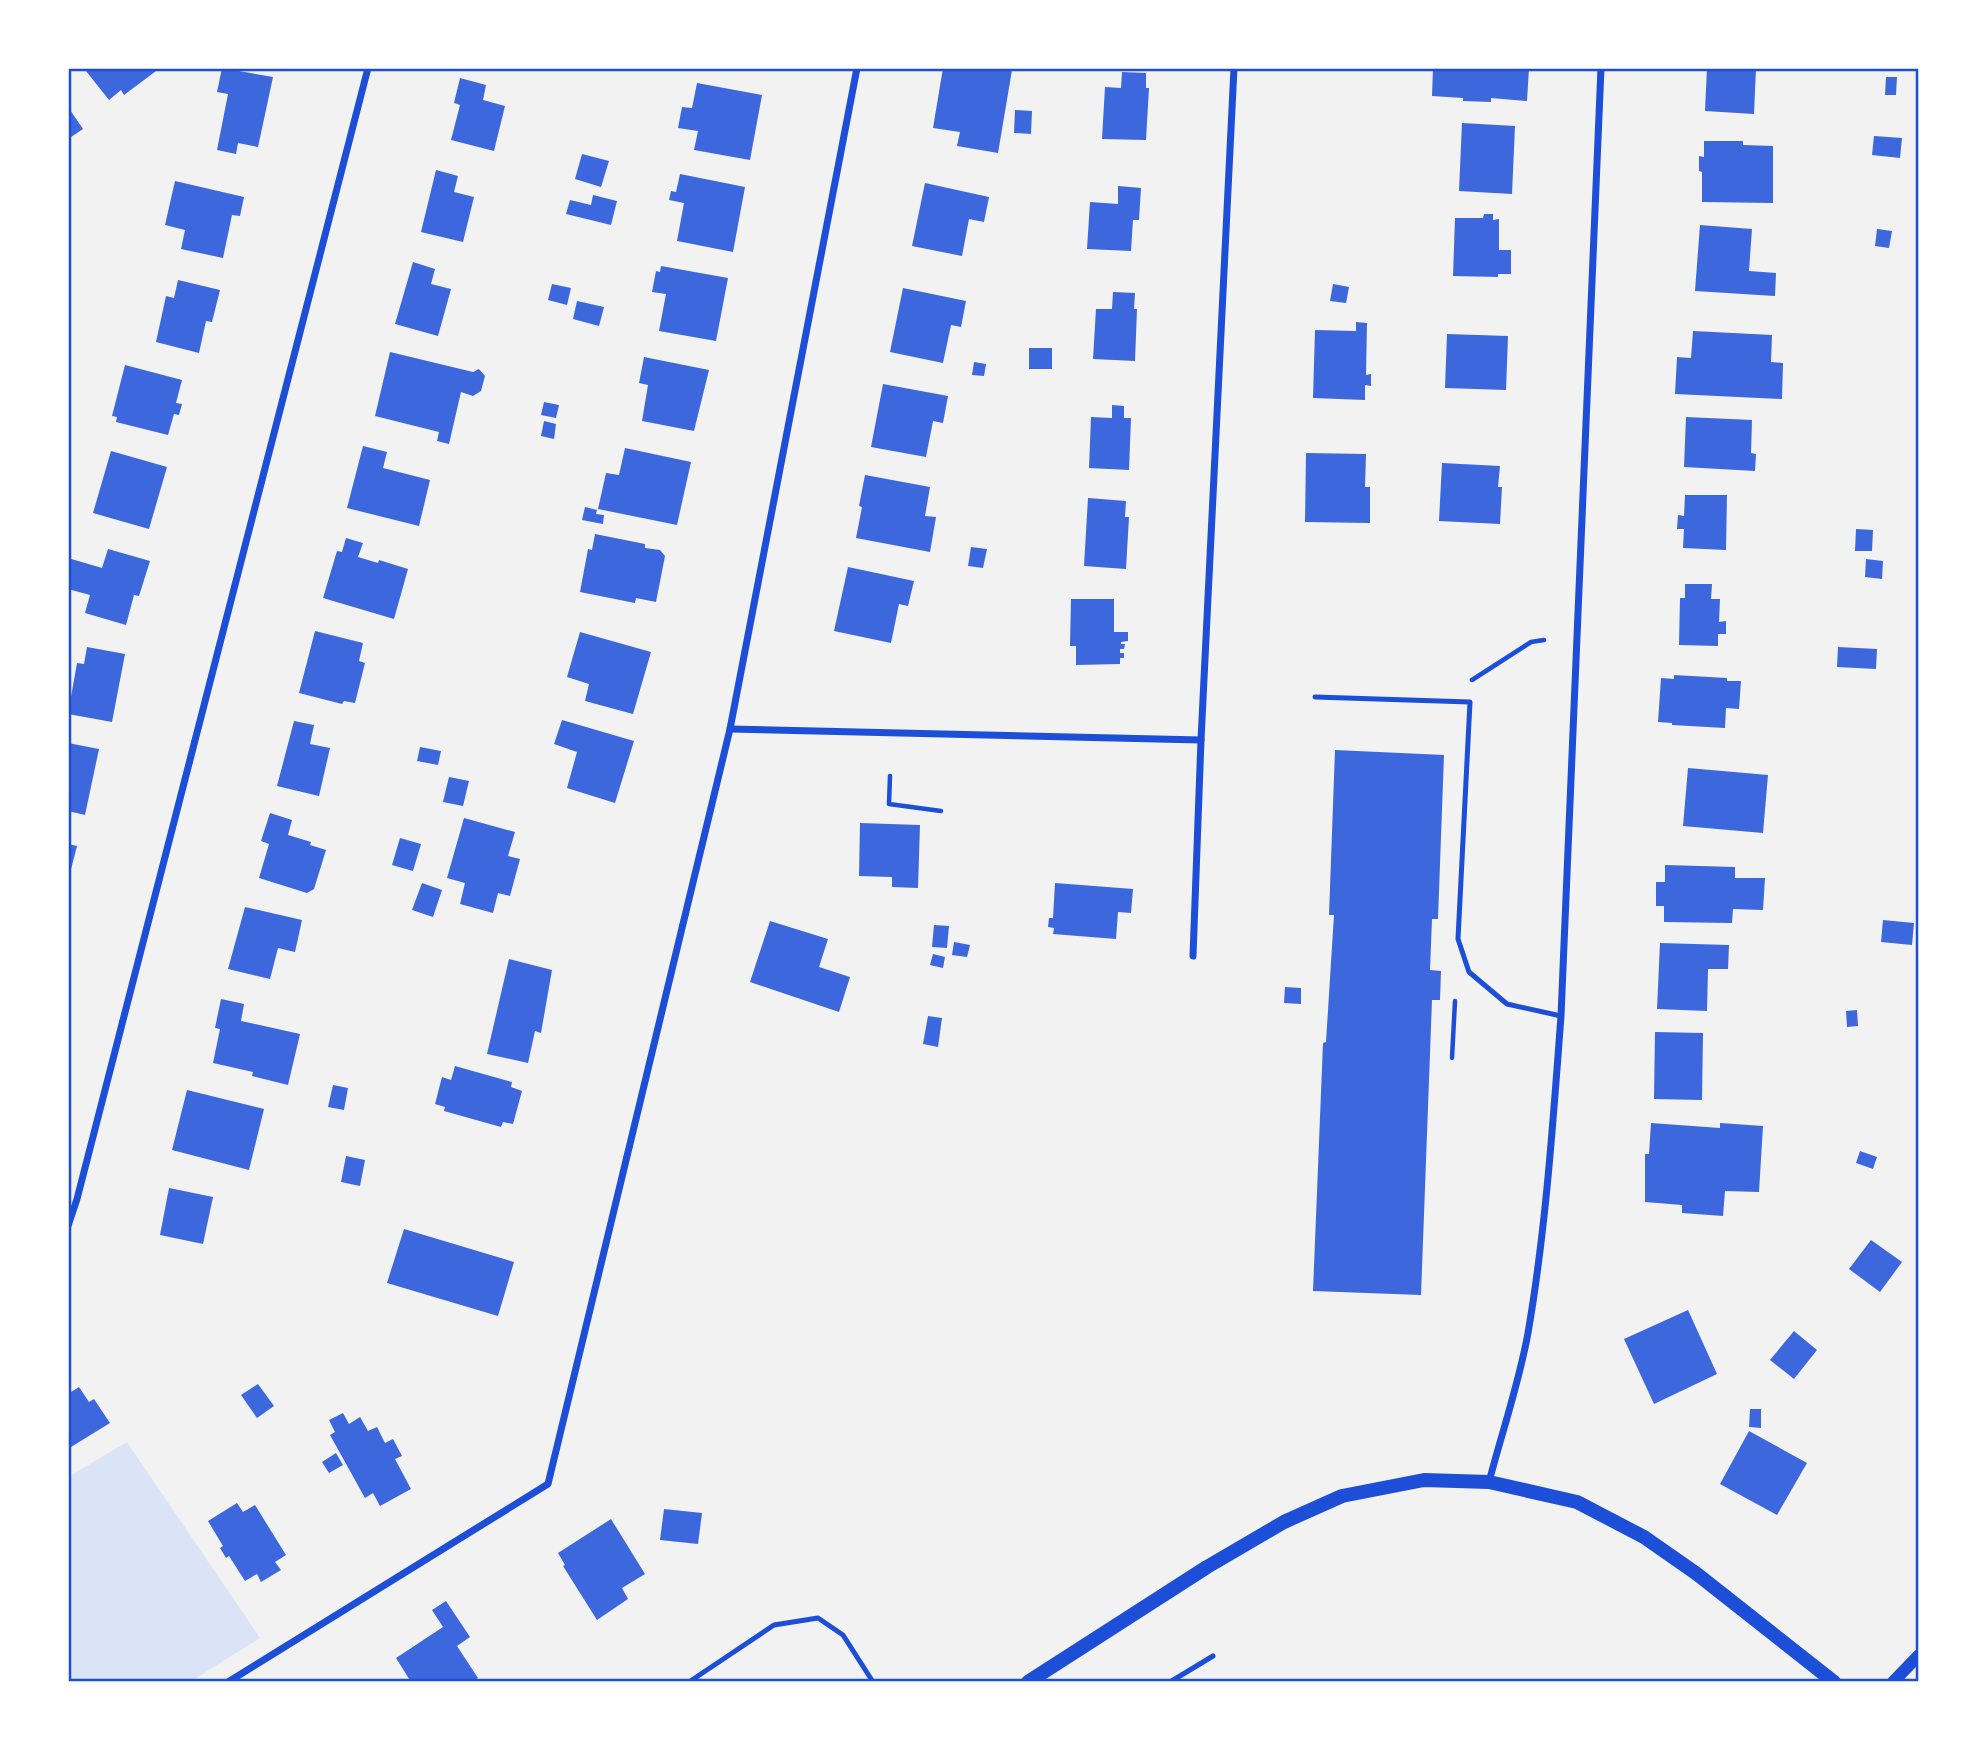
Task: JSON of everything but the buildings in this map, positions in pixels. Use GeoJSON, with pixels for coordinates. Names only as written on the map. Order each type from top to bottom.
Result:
{"type":"FeatureCollection","features":[{"type":"Feature","properties":{"kind":"main road"},"geometry":{"type":"LineString","coordinates":[[1028,1682],[1207,1567],[1284,1522],[1342,1496],[1424,1480],[1489,1482],[1577,1502],[1644,1537],[1706,1580],[1834,1682]]}},
{"type":"Feature","properties":{"kind":"street"},"geometry":{"type":"LineString","coordinates":[[68,1226],[368,68]]}},
{"type":"Feature","properties":{"kind":"street"},"geometry":{"type":"LineString","coordinates":[[228,1682],[548,1484],[730,729],[857,68]]}},
{"type":"Feature","properties":{"kind":"street"},"geometry":{"type":"LineString","coordinates":[[1193,956],[1234,68]]}},
{"type":"Feature","properties":{"kind":"street"},"geometry":{"type":"LineString","coordinates":[[1489,1482],[1527,1335],[1547,1183],[1561,1016],[1601,68]]}},
{"type":"Feature","properties":{"kind":"street"},"geometry":{"type":"LineString","coordinates":[[730,729],[1201,740]]}},
{"type":"Feature","properties":{"kind":"street"},"geometry":{"type":"LineString","coordinates":[[1893,1682],[1919,1655]]}},
{"type":"Feature","properties":{"kind":"lane"},"geometry":{"type":"LineString","coordinates":[[1315,697],[1470,702],[1458,939],[1469,972],[1507,1004],[1561,1016]]}},
{"type":"Feature","properties":{"kind":"lane"},"geometry":{"type":"LineString","coordinates":[[690,1682],[774,1625],[818,1618],[843,1635],[873,1682]]}},
{"type":"Feature","properties":{"kind":"lane"},"geometry":{"type":"LineString","coordinates":[[1170,1682],[1213,1656]]}},
{"type":"Feature","properties":{"kind":"path"},"geometry":{"type":"LineString","coordinates":[[1465,684],[1531,642],[1544,640]]}},
{"type":"Feature","properties":{"kind":"path"},"geometry":{"type":"LineString","coordinates":[[890,776],[889,804],[941,811]]}},
{"type":"Feature","properties":{"kind":"path"},"geometry":{"type":"LineString","coordinates":[[1452,1058],[1455,1001]]}},
{"type":"Feature","properties":{"kind":"shaded area"},"geometry":{"type":"Polygon","coordinates":[[[127,1442],[260,1638],[190,1682],[68,1682],[68,1477],[127,1442]]]}}]}
